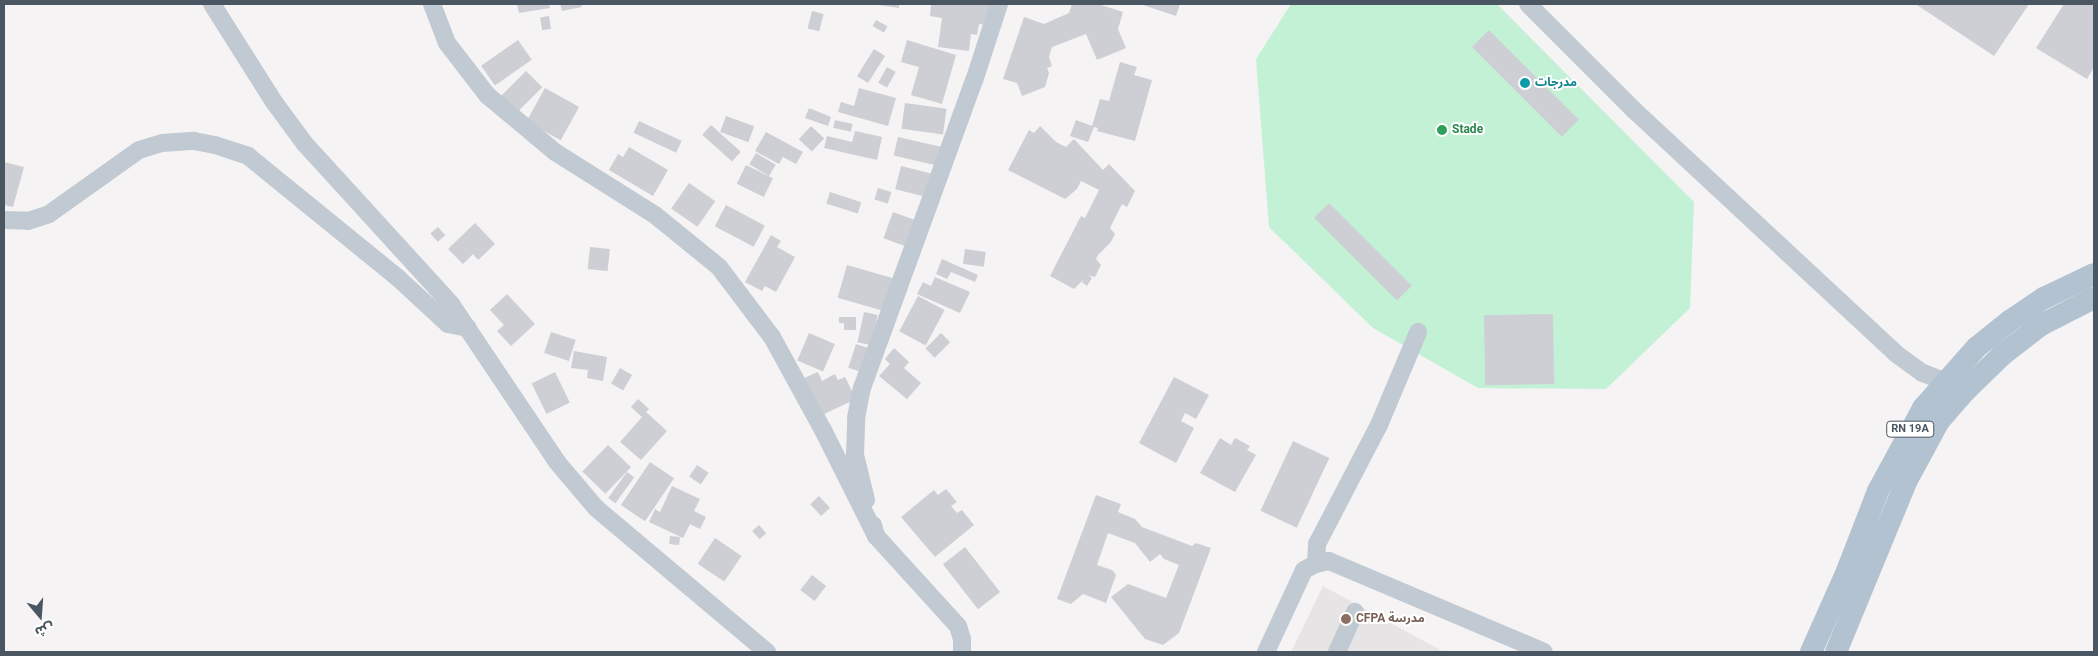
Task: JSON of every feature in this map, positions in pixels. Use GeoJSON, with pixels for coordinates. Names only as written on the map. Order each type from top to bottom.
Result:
{"type":"FeatureCollection","features":[{"type":"Feature","properties":{"kind":"main road","name":"RN 19A"},"geometry":{"type":"LineString","coordinates":[[1811,652],[1847,571],[1878,491],[1923,408],[1944,381],[1977,347],[2011,320],[2044,298],[2094,274]]}},
{"type":"Feature","properties":{"kind":"main road","name":"RN 19A"},"geometry":{"type":"LineString","coordinates":[[1836,652],[1907,480],[1939,421],[1965,391],[2002,355],[2041,325],[2094,298]]}},
{"type":"Feature","properties":{"kind":"street"},"geometry":{"type":"LineString","coordinates":[[432,4],[447,43],[487,94],[555,152],[655,215],[719,267],[772,337],[823,430],[876,536],[958,626],[962,639],[962,652]]}},
{"type":"Feature","properties":{"kind":"street"},"geometry":{"type":"LineString","coordinates":[[876,536],[855,454],[856,418],[862,388],[971,90],[999,4]]}},
{"type":"Feature","properties":{"kind":"street"},"geometry":{"type":"LineString","coordinates":[[1528,4],[1635,111],[1895,353],[1923,373],[1944,381]]}},
{"type":"Feature","properties":{"kind":"street"},"geometry":{"type":"LineString","coordinates":[[215,5],[274,102],[305,144],[451,304],[558,462],[596,508],[767,652]]}},
{"type":"Feature","properties":{"kind":"street"},"geometry":{"type":"LineString","coordinates":[[4,220],[28,221],[50,214],[139,150],[162,143],[194,141],[216,144],[248,156],[398,278],[448,324],[468,328]]}},
{"type":"Feature","properties":{"kind":"street"},"geometry":{"type":"LineString","coordinates":[[1316,564],[1317,544],[1379,426],[1418,332]]}},
{"type":"Feature","properties":{"kind":"street"},"geometry":{"type":"LineString","coordinates":[[1266,652],[1304,570],[1316,564],[1329,561],[1544,652]]}},
{"type":"Feature","properties":{"kind":"street"},"geometry":{"type":"LineString","coordinates":[[1337,652],[1355,612]]}},
{"type":"Feature","properties":{"kind":"shaded area","name":"CFPA مدرسة"},"geometry":{"type":"Polygon","coordinates":[[[1323,586],[1444,652],[1291,652],[1323,586]]]}},
{"type":"Feature","properties":{"kind":"green space","name":"Stade"},"geometry":{"type":"Polygon","coordinates":[[[1291,4],[1497,4],[1694,202],[1690,308],[1606,389],[1478,388],[1373,328],[1269,227],[1256,59],[1291,4]]]}},
{"type":"Feature","properties":{"kind":"building"},"geometry":{"type":"Polygon","coordinates":[[[517,4],[549,4],[550,8],[519,13],[517,4]]]}},
{"type":"Feature","properties":{"kind":"building"},"geometry":{"type":"Polygon","coordinates":[[[560,4],[581,4],[582,7],[562,11],[560,4]]]}},
{"type":"Feature","properties":{"kind":"building"},"geometry":{"type":"Polygon","coordinates":[[[872,4],[899,4],[899,8],[872,4]]]}},
{"type":"Feature","properties":{"kind":"building"},"geometry":{"type":"Polygon","coordinates":[[[931,4],[991,4],[988,25],[979,24],[977,35],[971,34],[969,51],[938,47],[942,18],[930,16],[931,4]]]}},
{"type":"Feature","properties":{"kind":"building"},"geometry":{"type":"Polygon","coordinates":[[[1072,4],[1098,4],[1123,12],[1118,29],[1126,48],[1097,60],[1086,34],[1052,47],[1049,57],[1052,66],[1047,68],[1049,73],[1045,87],[1022,96],[1017,83],[1003,79],[1024,17],[1044,24],[1069,13],[1072,4]]]}},
{"type":"Feature","properties":{"kind":"building"},"geometry":{"type":"Polygon","coordinates":[[[1140,4],[1180,4],[1176,16],[1140,4]]]}},
{"type":"Feature","properties":{"kind":"building"},"geometry":{"type":"Polygon","coordinates":[[[1918,4],[2029,4],[1994,56],[1918,4]]]}},
{"type":"Feature","properties":{"kind":"building"},"geometry":{"type":"Polygon","coordinates":[[[2064,4],[2094,4],[2094,67],[2087,79],[2036,48],[2064,4]]]}},
{"type":"Feature","properties":{"kind":"building"},"geometry":{"type":"Polygon","coordinates":[[[812,11],[824,14],[819,31],[808,28],[812,11]]]}},
{"type":"Feature","properties":{"kind":"building"},"geometry":{"type":"Polygon","coordinates":[[[549,16],[551,29],[542,30],[540,17],[549,16]]]}},
{"type":"Feature","properties":{"kind":"building"},"geometry":{"type":"Polygon","coordinates":[[[876,20],[887,26],[884,32],[873,26],[876,20]]]}},
{"type":"Feature","properties":{"kind":"building","name":"مدرجات"},"geometry":{"type":"Polygon","coordinates":[[[1489,30],[1579,120],[1562,137],[1472,47],[1489,30]]]}},
{"type":"Feature","properties":{"kind":"building"},"geometry":{"type":"Polygon","coordinates":[[[518,40],[532,60],[495,85],[481,66],[518,40]]]}},
{"type":"Feature","properties":{"kind":"building"},"geometry":{"type":"Polygon","coordinates":[[[907,40],[956,55],[942,104],[911,95],[919,67],[901,62],[907,40]]]}},
{"type":"Feature","properties":{"kind":"building"},"geometry":{"type":"Polygon","coordinates":[[[874,49],[885,56],[868,83],[857,76],[874,49]]]}},
{"type":"Feature","properties":{"kind":"building"},"geometry":{"type":"Polygon","coordinates":[[[1120,62],[1137,67],[1134,75],[1152,80],[1135,141],[1097,131],[1098,128],[1094,127],[1088,142],[1070,136],[1076,120],[1092,126],[1100,99],[1109,101],[1120,62]]]}},
{"type":"Feature","properties":{"kind":"building"},"geometry":{"type":"Polygon","coordinates":[[[887,67],[896,72],[887,88],[878,83],[887,67]]]}},
{"type":"Feature","properties":{"kind":"building"},"geometry":{"type":"Polygon","coordinates":[[[526,71],[542,87],[518,112],[501,96],[526,71]]]}},
{"type":"Feature","properties":{"kind":"building"},"geometry":{"type":"Polygon","coordinates":[[[545,88],[579,107],[561,140],[527,121],[545,88]]]}},
{"type":"Feature","properties":{"kind":"building"},"geometry":{"type":"Polygon","coordinates":[[[859,88],[896,98],[888,126],[838,112],[841,102],[854,106],[859,88]]]}},
{"type":"Feature","properties":{"kind":"building"},"geometry":{"type":"Polygon","coordinates":[[[905,103],[947,109],[943,135],[901,129],[905,103]]]}},
{"type":"Feature","properties":{"kind":"building"},"geometry":{"type":"Polygon","coordinates":[[[809,108],[831,117],[828,126],[805,118],[809,108]]]}},
{"type":"Feature","properties":{"kind":"building"},"geometry":{"type":"Polygon","coordinates":[[[726,116],[754,126],[748,142],[720,132],[726,116]]]}},
{"type":"Feature","properties":{"kind":"building"},"geometry":{"type":"Polygon","coordinates":[[[835,120],[853,124],[851,132],[833,128],[835,120]]]}},
{"type":"Feature","properties":{"kind":"building"},"geometry":{"type":"Polygon","coordinates":[[[639,121],[682,141],[676,153],[634,133],[639,121]]]}},
{"type":"Feature","properties":{"kind":"building"},"geometry":{"type":"Polygon","coordinates":[[[711,125],[741,152],[732,161],[702,135],[711,125]]]}},
{"type":"Feature","properties":{"kind":"building"},"geometry":{"type":"Polygon","coordinates":[[[811,126],[824,138],[812,151],[799,139],[811,126]]]}},
{"type":"Feature","properties":{"kind":"building"},"geometry":{"type":"Polygon","coordinates":[[[1040,126],[1056,142],[1066,147],[1074,139],[1103,170],[1109,164],[1135,191],[1127,207],[1122,204],[1110,228],[1115,234],[1111,242],[1098,255],[1096,259],[1101,265],[1095,277],[1088,275],[1092,278],[1087,286],[1082,282],[1084,279],[1074,289],[1050,276],[1081,216],[1085,218],[1099,190],[1081,181],[1077,189],[1065,199],[1008,170],[1029,130],[1034,133],[1040,126]]]}},
{"type":"Feature","properties":{"kind":"building"},"geometry":{"type":"Polygon","coordinates":[[[855,131],[882,137],[877,160],[824,148],[827,136],[852,142],[855,131]]]}},
{"type":"Feature","properties":{"kind":"building"},"geometry":{"type":"Polygon","coordinates":[[[766,132],[803,152],[796,164],[783,157],[779,164],[755,151],[766,132]]]}},
{"type":"Feature","properties":{"kind":"building"},"geometry":{"type":"Polygon","coordinates":[[[898,137],[942,147],[938,166],[894,156],[898,137]]]}},
{"type":"Feature","properties":{"kind":"building"},"geometry":{"type":"Polygon","coordinates":[[[629,147],[668,170],[653,196],[609,170],[618,154],[623,157],[629,147]]]}},
{"type":"Feature","properties":{"kind":"building"},"geometry":{"type":"Polygon","coordinates":[[[756,153],[776,165],[769,176],[749,164],[756,153]]]}},
{"type":"Feature","properties":{"kind":"building"},"geometry":{"type":"Polygon","coordinates":[[[4,162],[24,167],[13,207],[4,205],[4,162]]]}},
{"type":"Feature","properties":{"kind":"building"},"geometry":{"type":"Polygon","coordinates":[[[746,165],[773,178],[764,197],[737,184],[746,165]]]}},
{"type":"Feature","properties":{"kind":"building"},"geometry":{"type":"Polygon","coordinates":[[[901,166],[932,174],[926,197],[895,189],[901,166]]]}},
{"type":"Feature","properties":{"kind":"building"},"geometry":{"type":"Polygon","coordinates":[[[689,183],[715,201],[697,227],[671,208],[689,183]]]}},
{"type":"Feature","properties":{"kind":"building"},"geometry":{"type":"Polygon","coordinates":[[[878,188],[891,192],[888,204],[874,199],[878,188]]]}},
{"type":"Feature","properties":{"kind":"building"},"geometry":{"type":"Polygon","coordinates":[[[830,192],[861,202],[858,214],[826,203],[830,192]]]}},
{"type":"Feature","properties":{"kind":"building"},"geometry":{"type":"Polygon","coordinates":[[[1329,203],[1412,286],[1397,301],[1314,218],[1329,203]]]}},
{"type":"Feature","properties":{"kind":"building"},"geometry":{"type":"Polygon","coordinates":[[[726,205],[765,226],[754,247],[715,226],[726,205]]]}},
{"type":"Feature","properties":{"kind":"building"},"geometry":{"type":"Polygon","coordinates":[[[893,212],[918,221],[909,248],[883,238],[893,212]]]}},
{"type":"Feature","properties":{"kind":"building"},"geometry":{"type":"Polygon","coordinates":[[[475,223],[495,244],[478,260],[473,254],[463,264],[448,249],[475,223]]]}},
{"type":"Feature","properties":{"kind":"building"},"geometry":{"type":"Polygon","coordinates":[[[438,227],[445,235],[438,242],[430,234],[438,227]]]}},
{"type":"Feature","properties":{"kind":"building"},"geometry":{"type":"Polygon","coordinates":[[[771,235],[781,241],[777,247],[795,257],[776,292],[765,286],[762,291],[745,282],[771,235]]]}},
{"type":"Feature","properties":{"kind":"building"},"geometry":{"type":"Polygon","coordinates":[[[590,247],[610,249],[608,271],[588,269],[590,247]]]}},
{"type":"Feature","properties":{"kind":"building"},"geometry":{"type":"Polygon","coordinates":[[[965,249],[986,252],[984,267],[963,264],[965,249]]]}},
{"type":"Feature","properties":{"kind":"building"},"geometry":{"type":"Polygon","coordinates":[[[942,259],[978,275],[975,282],[951,272],[947,279],[936,274],[942,259]]]}},
{"type":"Feature","properties":{"kind":"building"},"geometry":{"type":"Polygon","coordinates":[[[847,265],[893,278],[884,311],[838,298],[847,265]]]}},
{"type":"Feature","properties":{"kind":"building"},"geometry":{"type":"Polygon","coordinates":[[[935,277],[970,292],[960,313],[917,294],[923,282],[931,286],[935,277]]]}},
{"type":"Feature","properties":{"kind":"building"},"geometry":{"type":"Polygon","coordinates":[[[507,294],[535,324],[511,346],[497,331],[504,325],[490,310],[507,294]]]}},
{"type":"Feature","properties":{"kind":"building"},"geometry":{"type":"Polygon","coordinates":[[[918,296],[944,310],[926,345],[899,331],[918,296]]]}},
{"type":"Feature","properties":{"kind":"building"},"geometry":{"type":"Polygon","coordinates":[[[864,312],[878,315],[871,345],[858,342],[864,312]]]}},
{"type":"Feature","properties":{"kind":"building"},"geometry":{"type":"Polygon","coordinates":[[[1553,314],[1554,384],[1485,385],[1484,315],[1553,314]]]}},
{"type":"Feature","properties":{"kind":"building"},"geometry":{"type":"Polygon","coordinates":[[[839,317],[856,317],[856,330],[844,330],[844,323],[839,323],[839,317]]]}},
{"type":"Feature","properties":{"kind":"building"},"geometry":{"type":"Polygon","coordinates":[[[551,332],[576,340],[569,361],[544,353],[551,332]]]}},
{"type":"Feature","properties":{"kind":"building"},"geometry":{"type":"Polygon","coordinates":[[[809,333],[835,344],[823,372],[797,361],[809,333]]]}},
{"type":"Feature","properties":{"kind":"building"},"geometry":{"type":"Polygon","coordinates":[[[941,333],[950,342],[935,358],[925,349],[941,333]]]}},
{"type":"Feature","properties":{"kind":"building"},"geometry":{"type":"Polygon","coordinates":[[[856,344],[868,348],[861,372],[848,368],[856,344]]]}},
{"type":"Feature","properties":{"kind":"building"},"geometry":{"type":"Polygon","coordinates":[[[894,348],[909,362],[904,368],[921,383],[907,399],[879,376],[890,364],[885,359],[894,348]]]}},
{"type":"Feature","properties":{"kind":"building"},"geometry":{"type":"Polygon","coordinates":[[[574,351],[607,357],[603,381],[587,378],[588,370],[571,368],[574,351]]]}},
{"type":"Feature","properties":{"kind":"building"},"geometry":{"type":"Polygon","coordinates":[[[620,368],[632,375],[623,391],[611,384],[620,368]]]}},
{"type":"Feature","properties":{"kind":"building"},"geometry":{"type":"Polygon","coordinates":[[[555,372],[570,403],[547,414],[532,383],[555,372]]]}},
{"type":"Feature","properties":{"kind":"building"},"geometry":{"type":"Polygon","coordinates":[[[818,372],[822,381],[835,374],[838,380],[845,377],[856,399],[822,415],[804,378],[818,372]]]}},
{"type":"Feature","properties":{"kind":"building"},"geometry":{"type":"Polygon","coordinates":[[[1174,377],[1209,395],[1196,419],[1185,413],[1181,421],[1194,428],[1176,463],[1139,443],[1174,377]]]}},
{"type":"Feature","properties":{"kind":"building"},"geometry":{"type":"Polygon","coordinates":[[[638,399],[649,409],[646,412],[667,431],[641,460],[620,442],[642,417],[631,407],[638,399]]]}},
{"type":"Feature","properties":{"kind":"building"},"geometry":{"type":"Polygon","coordinates":[[[1220,438],[1231,445],[1235,438],[1250,446],[1247,450],[1256,455],[1235,492],[1200,473],[1220,438]]]}},
{"type":"Feature","properties":{"kind":"building"},"geometry":{"type":"Polygon","coordinates":[[[1293,441],[1329,458],[1297,528],[1260,511],[1293,441]]]}},
{"type":"Feature","properties":{"kind":"building"},"geometry":{"type":"Polygon","coordinates":[[[608,445],[631,467],[605,494],[582,472],[608,445]]]}},
{"type":"Feature","properties":{"kind":"building"},"geometry":{"type":"Polygon","coordinates":[[[650,462],[674,478],[645,521],[621,505],[650,462]]]}},
{"type":"Feature","properties":{"kind":"building"},"geometry":{"type":"Polygon","coordinates":[[[697,465],[709,473],[701,484],[689,477],[697,465]]]}},
{"type":"Feature","properties":{"kind":"building"},"geometry":{"type":"Polygon","coordinates":[[[627,472],[634,477],[615,503],[608,498],[627,472]]]}},
{"type":"Feature","properties":{"kind":"building"},"geometry":{"type":"Polygon","coordinates":[[[672,486],[700,499],[694,511],[706,517],[700,529],[690,524],[683,538],[649,522],[655,509],[660,512],[672,486]]]}},
{"type":"Feature","properties":{"kind":"building"},"geometry":{"type":"Polygon","coordinates":[[[946,489],[957,502],[951,506],[957,513],[962,510],[974,525],[935,557],[901,517],[934,490],[938,495],[946,489]]]}},
{"type":"Feature","properties":{"kind":"building"},"geometry":{"type":"Polygon","coordinates":[[[1096,495],[1121,504],[1118,512],[1135,519],[1142,527],[1192,546],[1196,543],[1211,548],[1179,633],[1163,645],[1145,639],[1111,597],[1128,584],[1166,598],[1179,565],[1164,559],[1160,554],[1150,562],[1135,543],[1108,533],[1097,565],[1112,570],[1116,575],[1106,603],[1083,594],[1071,604],[1057,599],[1096,495]]]}},
{"type":"Feature","properties":{"kind":"building"},"geometry":{"type":"Polygon","coordinates":[[[819,496],[830,508],[821,516],[810,504],[819,496]]]}},
{"type":"Feature","properties":{"kind":"building"},"geometry":{"type":"Polygon","coordinates":[[[759,525],[766,533],[759,539],[752,531],[759,525]]]}},
{"type":"Feature","properties":{"kind":"building"},"geometry":{"type":"Polygon","coordinates":[[[670,536],[680,537],[679,545],[669,544],[670,536]]]}},
{"type":"Feature","properties":{"kind":"building"},"geometry":{"type":"Polygon","coordinates":[[[715,538],[742,556],[724,582],[698,564],[715,538]]]}},
{"type":"Feature","properties":{"kind":"building"},"geometry":{"type":"Polygon","coordinates":[[[965,547],[1000,592],[978,609],[943,564],[965,547]]]}},
{"type":"Feature","properties":{"kind":"building"},"geometry":{"type":"Polygon","coordinates":[[[812,575],[826,586],[814,601],[800,590],[812,575]]]}},
{"type":"Feature","properties":{"kind":"place","name":"مدرجات"},"geometry":{"type":"Point","coordinates":[1525,83]}},
{"type":"Feature","properties":{"kind":"place","name":"Stade"},"geometry":{"type":"Point","coordinates":[1442,130]}},
{"type":"Feature","properties":{"kind":"place","name":"CFPA مدرسة"},"geometry":{"type":"Point","coordinates":[1346,619]}}]}
